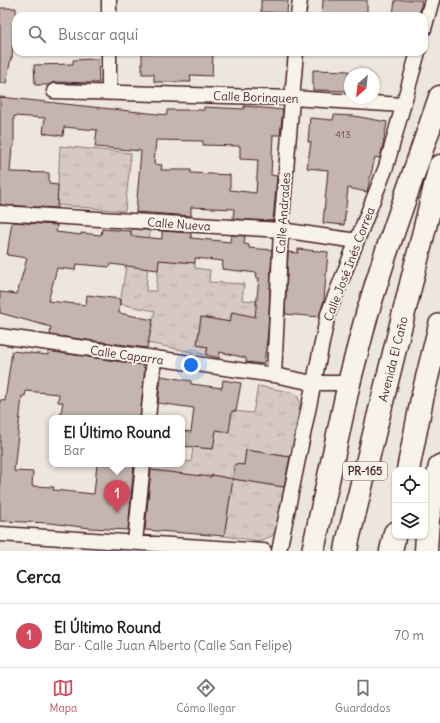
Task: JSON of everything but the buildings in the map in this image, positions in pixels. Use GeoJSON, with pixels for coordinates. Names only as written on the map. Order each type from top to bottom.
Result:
{"type":"FeatureCollection","features":[{"type":"Feature","properties":{"kind":"main road"},"geometry":{"type":"LineString","coordinates":[[313,551],[349,383],[367,314],[385,256],[440,97]]}},
{"type":"Feature","properties":{"kind":"main road","name":"Avenida El Caño"},"geometry":{"type":"LineString","coordinates":[[346,551],[440,166]]}},
{"type":"Feature","properties":{"kind":"main road"},"geometry":{"type":"LineString","coordinates":[[409,467],[423,394],[440,325]]}},
{"type":"Feature","properties":{"kind":"main road"},"geometry":{"type":"LineString","coordinates":[[426,551],[434,528],[440,466]]}},
{"type":"Feature","properties":{"kind":"main road"},"geometry":{"type":"LineString","coordinates":[[391,551],[394,539]]}},
{"type":"Feature","properties":{"kind":"street"},"geometry":{"type":"LineString","coordinates":[[109,0],[109,12]]}},
{"type":"Feature","properties":{"kind":"street"},"geometry":{"type":"LineString","coordinates":[[298,12],[300,0]]}},
{"type":"Feature","properties":{"kind":"street"},"geometry":{"type":"LineString","coordinates":[[428,14],[432,0]]}},
{"type":"Feature","properties":{"kind":"street"},"geometry":{"type":"LineString","coordinates":[[109,56],[109,91]]}},
{"type":"Feature","properties":{"kind":"street","name":"Calle Andrades"},"geometry":{"type":"LineString","coordinates":[[274,375],[281,230],[296,56]]}},
{"type":"Feature","properties":{"kind":"street","name":"Calle José Inés Correa"},"geometry":{"type":"LineString","coordinates":[[279,551],[328,314],[386,167],[417,56]]}},
{"type":"Feature","properties":{"kind":"street","name":"Calle Borinquen"},"geometry":{"type":"LineString","coordinates":[[54,91],[109,91],[292,98],[403,105]]}},
{"type":"Feature","properties":{"kind":"street","name":"Calle Nueva"},"geometry":{"type":"LineString","coordinates":[[0,213],[281,230],[357,241]]}},
{"type":"Feature","properties":{"kind":"street","name":"Calle Caparra"},"geometry":{"type":"LineString","coordinates":[[0,336],[274,375],[313,383],[349,383]]}},
{"type":"Feature","properties":{"kind":"street"},"geometry":{"type":"LineString","coordinates":[[148,415],[154,359]]}},
{"type":"Feature","properties":{"kind":"street"},"geometry":{"type":"LineString","coordinates":[[135,542],[143,467]]}},
{"type":"Feature","properties":{"kind":"street"},"geometry":{"type":"LineString","coordinates":[[0,534],[264,551]]}},
{"type":"Feature","properties":{"kind":"green space"},"geometry":{"type":"Polygon","coordinates":[[[60,146],[131,153],[125,211],[57,205],[60,146]]]}},
{"type":"Feature","properties":{"kind":"green space"},"geometry":{"type":"Polygon","coordinates":[[[132,229],[150,231],[146,291],[156,291],[159,260],[195,263],[195,268],[210,270],[209,282],[244,284],[242,300],[256,301],[256,305],[270,307],[268,327],[244,325],[246,315],[232,312],[230,322],[201,317],[197,345],[208,347],[206,355],[148,343],[155,311],[120,304],[132,229]]]}},
{"type":"Feature","properties":{"kind":"green space"},"geometry":{"type":"Polygon","coordinates":[[[258,386],[291,392],[298,397],[300,404],[291,457],[246,450],[244,465],[235,464],[233,479],[212,475],[211,478],[150,470],[150,467],[185,467],[185,461],[191,462],[193,447],[213,449],[216,430],[232,411],[253,413],[258,386]]]}},
{"type":"Feature","properties":{"kind":"green space"},"geometry":{"type":"Polygon","coordinates":[[[233,479],[285,487],[277,528],[272,536],[258,541],[224,536],[233,479]]]}},
{"type":"Feature","properties":{"kind":"place","name":"El Último Round"},"geometry":{"type":"Point","coordinates":[117,513]}}]}
